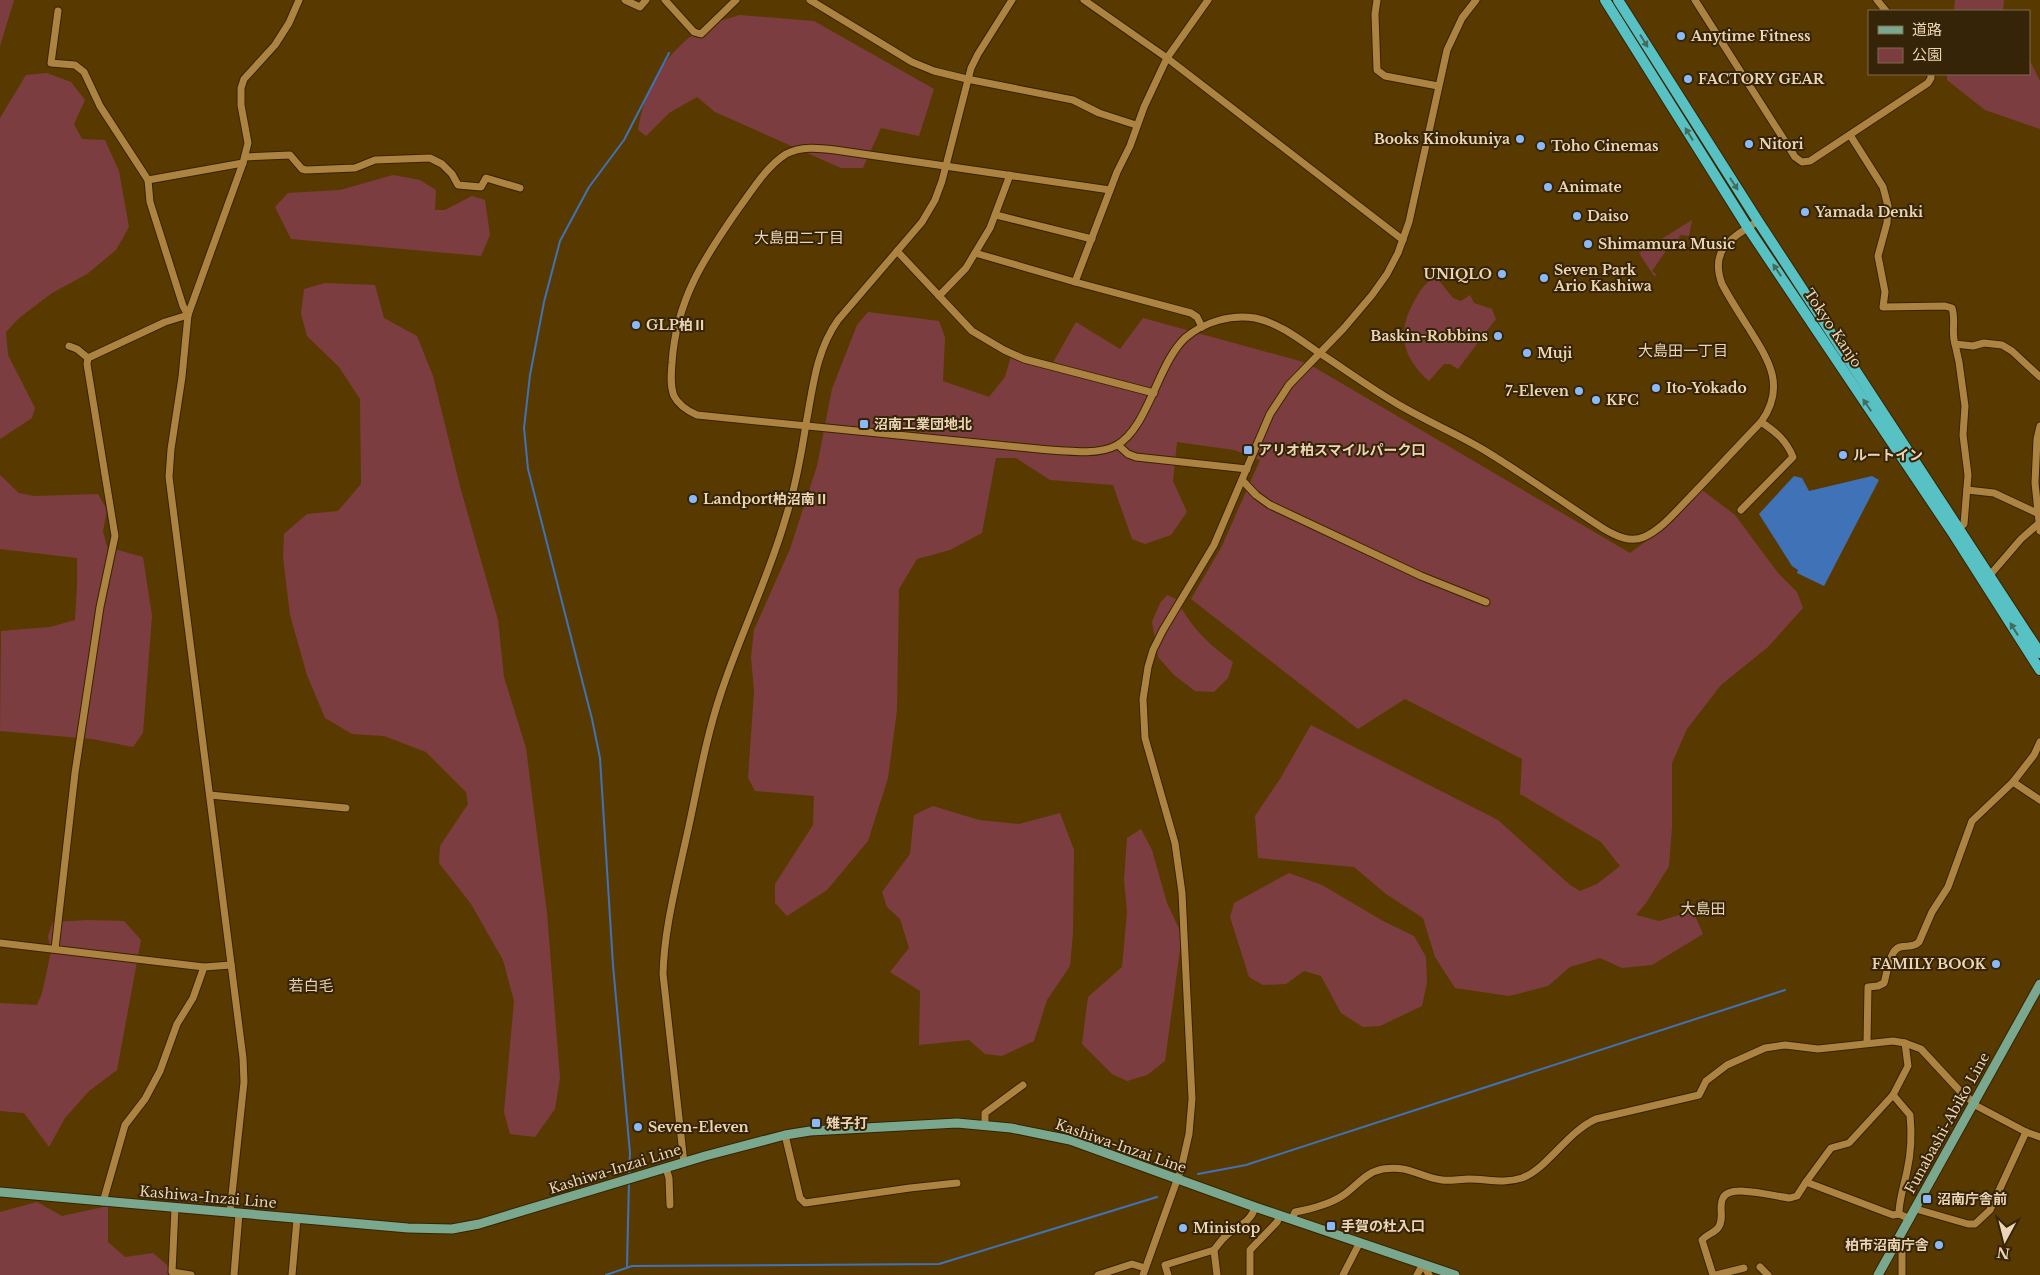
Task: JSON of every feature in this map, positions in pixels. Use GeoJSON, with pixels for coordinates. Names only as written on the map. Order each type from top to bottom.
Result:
{"type":"FeatureCollection","features":[{"type":"Feature","properties":{"kind":"highway","name":"Tokyo Kanjo"},"geometry":{"type":"LineString","coordinates":[[1605,0],[1748,228],[1949,527],[2040,670]]}},
{"type":"Feature","properties":{"kind":"highway","name":"Tokyo Kanjo"},"geometry":{"type":"LineString","coordinates":[[1618,0],[1758,221],[2040,653]]}},
{"type":"Feature","properties":{"kind":"main road","name":"Funabashi-Abiko Line"},"geometry":{"type":"LineString","coordinates":[[1878,1275],[2040,984]]}},
{"type":"Feature","properties":{"kind":"main road","name":"Kashiwa-Inzai Line"},"geometry":{"type":"LineString","coordinates":[[0,1192],[297,1219],[444,1229],[466,1227],[684,1162],[785,1135],[810,1131],[933,1123],[985,1124],[1031,1131],[1070,1140],[1255,1207],[1455,1275]]}},
{"type":"Feature","properties":{"kind":"street"},"geometry":{"type":"LineString","coordinates":[[230,1213],[244,1082],[243,1058],[174,529],[169,477],[188,315],[244,160],[248,143],[241,104],[241,88],[244,79],[275,45],[289,23],[299,0]]}},
{"type":"Feature","properties":{"kind":"street"},"geometry":{"type":"LineString","coordinates":[[625,0],[640,7],[646,0]]}},
{"type":"Feature","properties":{"kind":"street"},"geometry":{"type":"LineString","coordinates":[[665,0],[694,32],[701,34],[736,0]]}},
{"type":"Feature","properties":{"kind":"street"},"geometry":{"type":"LineString","coordinates":[[810,0],[912,62],[934,71],[1067,98],[1087,105],[1099,113],[1136,125]]}},
{"type":"Feature","properties":{"kind":"street"},"geometry":{"type":"LineString","coordinates":[[684,1162],[663,974],[665,941],[714,714],[731,663],[785,521],[806,426],[817,364],[828,334],[922,222],[935,200],[946,165],[967,79],[978,54],[1012,0]]}},
{"type":"Feature","properties":{"kind":"street"},"geometry":{"type":"LineString","coordinates":[[1084,0],[1167,58],[1403,240]]}},
{"type":"Feature","properties":{"kind":"street"},"geometry":{"type":"LineString","coordinates":[[1075,282],[1110,190],[1130,146],[1136,125],[1167,58],[1208,0]]}},
{"type":"Feature","properties":{"kind":"street"},"geometry":{"type":"LineString","coordinates":[[1377,0],[1375,14],[1377,70],[1386,76],[1438,86]]}},
{"type":"Feature","properties":{"kind":"street"},"geometry":{"type":"LineString","coordinates":[[1098,1275],[1132,1264],[1144,1272],[1177,1179],[1189,1134],[1192,1099],[1182,894],[1175,843],[1145,738],[1143,699],[1153,650],[1169,618],[1201,569],[1214,545],[1247,469],[1259,436],[1278,400],[1289,385],[1344,328],[1387,274],[1403,240],[1411,213],[1446,50],[1462,18],[1476,0]]}},
{"type":"Feature","properties":{"kind":"street"},"geometry":{"type":"LineString","coordinates":[[1694,0],[1794,157],[1802,162],[1810,161],[1928,84],[1932,78],[1931,75]]}},
{"type":"Feature","properties":{"kind":"street"},"geometry":{"type":"LineString","coordinates":[[1877,0],[1885,10]]}},
{"type":"Feature","properties":{"kind":"street"},"geometry":{"type":"LineString","coordinates":[[58,11],[51,63],[75,66],[84,72],[100,106],[148,180],[150,202],[183,306],[188,315]]}},
{"type":"Feature","properties":{"kind":"street"},"geometry":{"type":"LineString","coordinates":[[1850,135],[1883,187],[1888,206],[1887,223],[1878,256],[1878,266],[1885,292],[1882,305],[1886,309],[1945,306],[1952,308],[1955,324],[1952,336],[1964,392],[1963,435],[1968,475],[1964,524],[1958,528]]}},
{"type":"Feature","properties":{"kind":"street"},"geometry":{"type":"LineString","coordinates":[[1110,190],[1010,174],[817,148],[802,149],[788,153],[762,175],[699,268],[684,302],[672,351],[670,378],[674,394],[679,404],[697,415],[1079,452],[1107,450],[1118,445],[1135,429],[1171,355],[1185,339],[1202,327],[1224,319],[1257,318],[1273,324],[1390,400],[1484,451],[1604,529],[1622,538],[1643,537],[1656,529],[1687,500],[1761,422],[1769,409],[1774,391],[1772,369],[1766,355],[1722,284],[1717,272],[1722,249],[1731,240],[1758,221]]}},
{"type":"Feature","properties":{"kind":"street"},"geometry":{"type":"LineString","coordinates":[[148,180],[244,160],[290,155],[302,169],[306,170],[355,168],[375,160],[430,158],[442,164],[452,174],[458,185],[482,188],[486,178],[520,188]]}},
{"type":"Feature","properties":{"kind":"street"},"geometry":{"type":"LineString","coordinates":[[939,296],[966,268],[975,253],[996,215],[1010,174]]}},
{"type":"Feature","properties":{"kind":"street"},"geometry":{"type":"LineString","coordinates":[[996,215],[1092,239]]}},
{"type":"Feature","properties":{"kind":"street"},"geometry":{"type":"LineString","coordinates":[[897,251],[972,331],[1024,359],[1154,393]]}},
{"type":"Feature","properties":{"kind":"street"},"geometry":{"type":"LineString","coordinates":[[975,253],[1191,313],[1197,317],[1202,327]]}},
{"type":"Feature","properties":{"kind":"street"},"geometry":{"type":"LineString","coordinates":[[88,358],[165,322],[188,315]]}},
{"type":"Feature","properties":{"kind":"street"},"geometry":{"type":"LineString","coordinates":[[1954,344],[1973,346],[1984,343],[2002,345],[2012,351],[2040,377]]}},
{"type":"Feature","properties":{"kind":"street"},"geometry":{"type":"LineString","coordinates":[[69,346],[77,349],[88,358]]}},
{"type":"Feature","properties":{"kind":"street"},"geometry":{"type":"LineString","coordinates":[[54,949],[75,773],[100,607],[115,536],[87,364],[88,358]]}},
{"type":"Feature","properties":{"kind":"street"},"geometry":{"type":"LineString","coordinates":[[1741,510],[1793,457],[1785,441],[1777,432],[1761,422]]}},
{"type":"Feature","properties":{"kind":"street"},"geometry":{"type":"LineString","coordinates":[[1990,575],[2021,540],[2039,527],[2035,483],[2037,439],[2040,426]]}},
{"type":"Feature","properties":{"kind":"street"},"geometry":{"type":"LineString","coordinates":[[1118,445],[1128,454],[1136,457],[1247,469]]}},
{"type":"Feature","properties":{"kind":"street"},"geometry":{"type":"LineString","coordinates":[[1242,480],[1256,495],[1270,505],[1421,576],[1486,602]]}},
{"type":"Feature","properties":{"kind":"street"},"geometry":{"type":"LineString","coordinates":[[1967,490],[1994,493],[2037,513]]}},
{"type":"Feature","properties":{"kind":"street"},"geometry":{"type":"LineString","coordinates":[[1867,1043],[1868,987],[1884,983],[1895,949],[1915,946],[1919,942],[1932,912],[1948,886],[1972,821],[2013,782],[2034,755],[2040,742]]}},
{"type":"Feature","properties":{"kind":"street"},"geometry":{"type":"LineString","coordinates":[[2013,782],[2040,800]]}},
{"type":"Feature","properties":{"kind":"street"},"geometry":{"type":"LineString","coordinates":[[210,795],[346,808]]}},
{"type":"Feature","properties":{"kind":"street"},"geometry":{"type":"LineString","coordinates":[[0,944],[204,967],[231,965]]}},
{"type":"Feature","properties":{"kind":"street"},"geometry":{"type":"LineString","coordinates":[[104,1202],[125,1125],[145,1099],[160,1071],[177,1024],[193,998],[204,967]]}},
{"type":"Feature","properties":{"kind":"street"},"geometry":{"type":"LineString","coordinates":[[1744,1268],[1714,1275],[1702,1240],[1705,1236],[1718,1229],[1721,1222],[1722,1198],[1726,1193],[1739,1190],[1790,1198],[1797,1196],[1831,1148],[1849,1143],[1893,1095],[1908,1066],[1905,1042]]}},
{"type":"Feature","properties":{"kind":"street"},"geometry":{"type":"LineString","coordinates":[[1292,1219],[1295,1212],[1332,1202],[1350,1190],[1365,1176],[1380,1170],[1404,1168],[1442,1180],[1508,1181],[1523,1177],[1534,1171],[1586,1124],[1596,1119],[1699,1095],[1706,1081],[1727,1064],[1765,1048],[1785,1045],[1818,1049],[1867,1043],[1905,1042],[1926,1054],[1973,1104],[2026,1132],[2040,1137]]}},
{"type":"Feature","properties":{"kind":"street"},"geometry":{"type":"LineString","coordinates":[[985,1124],[985,1113],[1023,1085]]}},
{"type":"Feature","properties":{"kind":"street"},"geometry":{"type":"LineString","coordinates":[[1893,1095],[1910,1115],[1911,1128],[1907,1169],[1899,1202],[1899,1214]]}},
{"type":"Feature","properties":{"kind":"street"},"geometry":{"type":"LineString","coordinates":[[1916,1209],[1968,1224],[1975,1224],[1990,1210],[2026,1132]]}},
{"type":"Feature","properties":{"kind":"street"},"geometry":{"type":"LineString","coordinates":[[785,1135],[800,1198],[805,1203],[910,1188],[957,1184]]}},
{"type":"Feature","properties":{"kind":"street"},"geometry":{"type":"LineString","coordinates":[[666,1168],[669,1178],[670,1205]]}},
{"type":"Feature","properties":{"kind":"street"},"geometry":{"type":"LineString","coordinates":[[1806,1182],[1893,1215],[1899,1214],[1910,1219]]}},
{"type":"Feature","properties":{"kind":"street"},"geometry":{"type":"LineString","coordinates":[[1168,1275],[1165,1265],[1214,1250],[1226,1235],[1248,1220],[1253,1214],[1255,1207]]}},
{"type":"Feature","properties":{"kind":"street"},"geometry":{"type":"LineString","coordinates":[[175,1208],[172,1272],[191,1275]]}},
{"type":"Feature","properties":{"kind":"street"},"geometry":{"type":"LineString","coordinates":[[234,1275],[240,1214]]}},
{"type":"Feature","properties":{"kind":"street"},"geometry":{"type":"LineString","coordinates":[[1250,1275],[1250,1250],[1277,1222],[1280,1215]]}},
{"type":"Feature","properties":{"kind":"street"},"geometry":{"type":"LineString","coordinates":[[292,1275],[297,1219]]}},
{"type":"Feature","properties":{"kind":"street"},"geometry":{"type":"LineString","coordinates":[[1343,1275],[1360,1242]]}},
{"type":"Feature","properties":{"kind":"street"},"geometry":{"type":"LineString","coordinates":[[1896,1244],[1902,1251],[1902,1275]]}},
{"type":"Feature","properties":{"kind":"street"},"geometry":{"type":"LineString","coordinates":[[1214,1250],[1217,1275]]}},
{"type":"Feature","properties":{"kind":"street"},"geometry":{"type":"LineString","coordinates":[[1417,1275],[1424,1264]]}},
{"type":"Feature","properties":{"kind":"street"},"geometry":{"type":"LineString","coordinates":[[1424,1264],[1429,1275]]}},
{"type":"Feature","properties":{"kind":"street"},"geometry":{"type":"LineString","coordinates":[[1760,1267],[1768,1275]]}},
{"type":"Feature","properties":{"kind":"green space"},"geometry":{"type":"Polygon","coordinates":[[[0,0],[14,0],[0,46],[0,0]]]}},
{"type":"Feature","properties":{"kind":"green space"},"geometry":{"type":"Polygon","coordinates":[[[1955,0],[2004,0],[2003,10],[1954,10],[1955,0]]]}},
{"type":"Feature","properties":{"kind":"green space"},"geometry":{"type":"Polygon","coordinates":[[[739,15],[814,21],[934,89],[919,136],[881,128],[863,168],[841,168],[715,112],[697,97],[669,113],[646,136],[638,130],[641,114],[652,85],[667,60],[677,48],[702,28],[739,15]]]}},
{"type":"Feature","properties":{"kind":"green space"},"geometry":{"type":"Polygon","coordinates":[[[2030,61],[2040,81],[2040,129],[1985,110],[1947,80],[1947,75],[2030,75],[2030,61]]]}},
{"type":"Feature","properties":{"kind":"green space"},"geometry":{"type":"Polygon","coordinates":[[[47,73],[71,82],[85,100],[74,124],[82,139],[105,140],[119,171],[129,227],[116,250],[87,274],[52,293],[19,318],[6,332],[8,355],[35,408],[32,418],[0,439],[0,118],[26,75],[47,73]]]}},
{"type":"Feature","properties":{"kind":"green space"},"geometry":{"type":"Polygon","coordinates":[[[393,175],[420,180],[436,190],[435,210],[445,210],[472,196],[485,200],[490,235],[481,256],[291,239],[275,207],[288,193],[340,190],[393,175]]]}},
{"type":"Feature","properties":{"kind":"green space"},"geometry":{"type":"Polygon","coordinates":[[[1692,220],[1689,236],[1680,235],[1678,241],[1674,239],[1652,271],[1657,275],[1654,276],[1639,253],[1692,220]]]}},
{"type":"Feature","properties":{"kind":"green space"},"geometry":{"type":"Polygon","coordinates":[[[1436,277],[1453,298],[1461,301],[1470,295],[1474,303],[1492,309],[1496,319],[1458,369],[1450,364],[1444,364],[1429,381],[1413,363],[1405,344],[1404,333],[1409,312],[1421,290],[1436,277]]]}},
{"type":"Feature","properties":{"kind":"green space"},"geometry":{"type":"Polygon","coordinates":[[[325,283],[375,285],[384,318],[417,336],[433,376],[461,490],[498,620],[504,677],[526,748],[547,913],[560,1078],[555,1109],[535,1137],[510,1134],[504,1112],[514,1001],[503,960],[471,904],[439,863],[440,846],[468,804],[466,792],[426,752],[384,736],[352,734],[325,718],[307,675],[290,615],[283,557],[284,534],[307,514],[338,511],[361,484],[360,399],[339,367],[307,336],[301,314],[304,289],[325,283]]]}},
{"type":"Feature","properties":{"kind":"green space"},"geometry":{"type":"Polygon","coordinates":[[[868,312],[939,321],[945,337],[943,381],[989,397],[1005,377],[1013,349],[1051,366],[1076,322],[1120,349],[1143,318],[1307,363],[1630,553],[1664,528],[1702,490],[1735,515],[1778,573],[1797,592],[1803,608],[1768,647],[1721,685],[1687,729],[1672,763],[1672,827],[1669,866],[1646,903],[1636,915],[1659,921],[1693,911],[1703,934],[1652,965],[1622,968],[1600,958],[1570,967],[1548,986],[1509,996],[1455,988],[1435,957],[1423,918],[1386,894],[1354,867],[1258,858],[1255,816],[1280,779],[1311,725],[1498,820],[1570,885],[1580,891],[1597,884],[1620,866],[1601,842],[1520,794],[1522,759],[1405,699],[1358,729],[1191,599],[1222,546],[1260,460],[1234,450],[1177,442],[1173,481],[1187,512],[1171,535],[1145,544],[1132,539],[1113,485],[1050,480],[1016,458],[996,458],[982,533],[950,550],[917,559],[899,589],[897,710],[888,778],[868,841],[827,890],[787,916],[775,903],[775,884],[813,825],[814,796],[755,791],[748,778],[754,691],[751,657],[754,630],[790,549],[817,466],[832,389],[857,325],[868,312]]]}},
{"type":"Feature","properties":{"kind":"green space"},"geometry":{"type":"Polygon","coordinates":[[[0,475],[19,493],[34,496],[98,494],[107,510],[103,531],[107,547],[143,557],[152,616],[143,733],[133,747],[92,739],[0,731],[1,631],[50,627],[75,620],[77,558],[0,549],[0,475]]]}},
{"type":"Feature","properties":{"kind":"green space"},"geometry":{"type":"Polygon","coordinates":[[[1167,595],[1176,599],[1201,634],[1233,662],[1228,678],[1214,692],[1195,691],[1174,675],[1158,657],[1152,622],[1160,603],[1167,595]]]}},
{"type":"Feature","properties":{"kind":"green space"},"geometry":{"type":"Polygon","coordinates":[[[933,806],[979,820],[1019,824],[1060,813],[1074,850],[1073,933],[1070,966],[1047,1000],[1034,1041],[1002,1056],[985,1054],[969,1040],[919,1045],[920,991],[890,972],[909,948],[900,919],[887,907],[882,892],[910,854],[914,815],[933,806]]]}},
{"type":"Feature","properties":{"kind":"green space"},"geometry":{"type":"Polygon","coordinates":[[[1141,829],[1152,850],[1167,903],[1182,935],[1165,1061],[1147,1075],[1127,1081],[1112,1074],[1082,1044],[1088,997],[1122,967],[1127,912],[1124,880],[1127,838],[1141,829]]]}},
{"type":"Feature","properties":{"kind":"green space"},"geometry":{"type":"Polygon","coordinates":[[[1289,873],[1322,885],[1383,921],[1414,936],[1426,957],[1427,982],[1422,1006],[1380,1026],[1363,1027],[1341,1013],[1321,976],[1304,971],[1286,984],[1263,985],[1249,977],[1230,917],[1234,903],[1289,873]]]}},
{"type":"Feature","properties":{"kind":"green space"},"geometry":{"type":"Polygon","coordinates":[[[88,920],[124,921],[141,940],[117,1070],[89,1091],[65,1118],[49,1147],[24,1113],[0,1111],[0,1003],[37,1005],[42,993],[51,952],[48,936],[53,922],[88,920]]]}},
{"type":"Feature","properties":{"kind":"green space"},"geometry":{"type":"Polygon","coordinates":[[[37,1202],[62,1216],[108,1206],[108,1242],[125,1257],[153,1253],[167,1265],[172,1275],[0,1275],[0,1212],[37,1202]]]}},
{"type":"Feature","properties":{"kind":"water"},"geometry":{"type":"Polygon","coordinates":[[[1794,476],[1802,478],[1809,491],[1872,476],[1879,480],[1824,586],[1797,573],[1798,570],[1792,566],[1759,514],[1794,476]]]}},
{"type":"Feature","properties":{"kind":"waterway"},"geometry":{"type":"LineString","coordinates":[[629,1176],[630,1153],[613,965],[600,758],[592,719],[528,469],[524,428],[530,375],[544,302],[560,241],[589,187],[624,140],[669,53]]}},
{"type":"Feature","properties":{"kind":"waterway"},"geometry":{"type":"LineString","coordinates":[[1198,1174],[1246,1165],[1785,990]]}},
{"type":"Feature","properties":{"kind":"waterway"},"geometry":{"type":"LineString","coordinates":[[627,1266],[629,1181]]}},
{"type":"Feature","properties":{"kind":"waterway"},"geometry":{"type":"LineString","coordinates":[[606,1275],[632,1266],[939,1264],[1157,1197]]}},
{"type":"Feature","properties":{"kind":"place","name":"Anytime Fitness"},"geometry":{"type":"Point","coordinates":[1681,36]}},
{"type":"Feature","properties":{"kind":"place","name":"FACTORY GEAR"},"geometry":{"type":"Point","coordinates":[1688,79]}},
{"type":"Feature","properties":{"kind":"place","name":"Books Kinokuniya"},"geometry":{"type":"Point","coordinates":[1520,139]}},
{"type":"Feature","properties":{"kind":"place","name":"Nitori"},"geometry":{"type":"Point","coordinates":[1749,144]}},
{"type":"Feature","properties":{"kind":"place","name":"Toho Cinemas"},"geometry":{"type":"Point","coordinates":[1541,146]}},
{"type":"Feature","properties":{"kind":"place","name":"Animate"},"geometry":{"type":"Point","coordinates":[1548,187]}},
{"type":"Feature","properties":{"kind":"place","name":"Yamada Denki"},"geometry":{"type":"Point","coordinates":[1805,212]}},
{"type":"Feature","properties":{"kind":"place","name":"Daiso"},"geometry":{"type":"Point","coordinates":[1577,216]}},
{"type":"Feature","properties":{"kind":"place","name":"Shimamura Music"},"geometry":{"type":"Point","coordinates":[1588,244]}},
{"type":"Feature","properties":{"kind":"place","name":"UNIQLO"},"geometry":{"type":"Point","coordinates":[1502,274]}},
{"type":"Feature","properties":{"kind":"place","name":"Seven Park Ario Kashiwa"},"geometry":{"type":"Point","coordinates":[1544,278]}},
{"type":"Feature","properties":{"kind":"place","name":"GLP柏Ⅱ"},"geometry":{"type":"Point","coordinates":[636,325]}},
{"type":"Feature","properties":{"kind":"place","name":"Baskin-Robbins"},"geometry":{"type":"Point","coordinates":[1498,336]}},
{"type":"Feature","properties":{"kind":"place","name":"Muji"},"geometry":{"type":"Point","coordinates":[1527,353]}},
{"type":"Feature","properties":{"kind":"place","name":"Ito-Yokado"},"geometry":{"type":"Point","coordinates":[1656,388]}},
{"type":"Feature","properties":{"kind":"place","name":"7-Eleven"},"geometry":{"type":"Point","coordinates":[1579,391]}},
{"type":"Feature","properties":{"kind":"place","name":"KFC"},"geometry":{"type":"Point","coordinates":[1596,400]}},
{"type":"Feature","properties":{"kind":"place","name":"沼南工業団地北"},"geometry":{"type":"Point","coordinates":[864,424]}},
{"type":"Feature","properties":{"kind":"place","name":"アリオ柏スマイルパーク口"},"geometry":{"type":"Point","coordinates":[1248,450]}},
{"type":"Feature","properties":{"kind":"place","name":"ルートイン"},"geometry":{"type":"Point","coordinates":[1843,455]}},
{"type":"Feature","properties":{"kind":"place","name":"Landport柏沼南Ⅱ"},"geometry":{"type":"Point","coordinates":[693,499]}},
{"type":"Feature","properties":{"kind":"place","name":"FAMILY BOOK"},"geometry":{"type":"Point","coordinates":[1996,964]}},
{"type":"Feature","properties":{"kind":"place","name":"雉子打"},"geometry":{"type":"Point","coordinates":[816,1123]}},
{"type":"Feature","properties":{"kind":"place","name":"Seven-Eleven"},"geometry":{"type":"Point","coordinates":[638,1127]}},
{"type":"Feature","properties":{"kind":"place","name":"沼南庁舎前"},"geometry":{"type":"Point","coordinates":[1927,1199]}},
{"type":"Feature","properties":{"kind":"place","name":"手賀の杜入口"},"geometry":{"type":"Point","coordinates":[1331,1226]}},
{"type":"Feature","properties":{"kind":"place","name":"Ministop"},"geometry":{"type":"Point","coordinates":[1183,1228]}},
{"type":"Feature","properties":{"kind":"place","name":"柏市沼南庁舎"},"geometry":{"type":"Point","coordinates":[1939,1245]}},
{"type":"Feature","properties":{"kind":"district","name":"大島田二丁目"},"geometry":{"type":"Point","coordinates":[799,238]}},
{"type":"Feature","properties":{"kind":"district","name":"大島田一丁目"},"geometry":{"type":"Point","coordinates":[1683,351]}},
{"type":"Feature","properties":{"kind":"district","name":"大島田"},"geometry":{"type":"Point","coordinates":[1703,909]}},
{"type":"Feature","properties":{"kind":"district","name":"若白毛"},"geometry":{"type":"Point","coordinates":[311,986]}}]}
